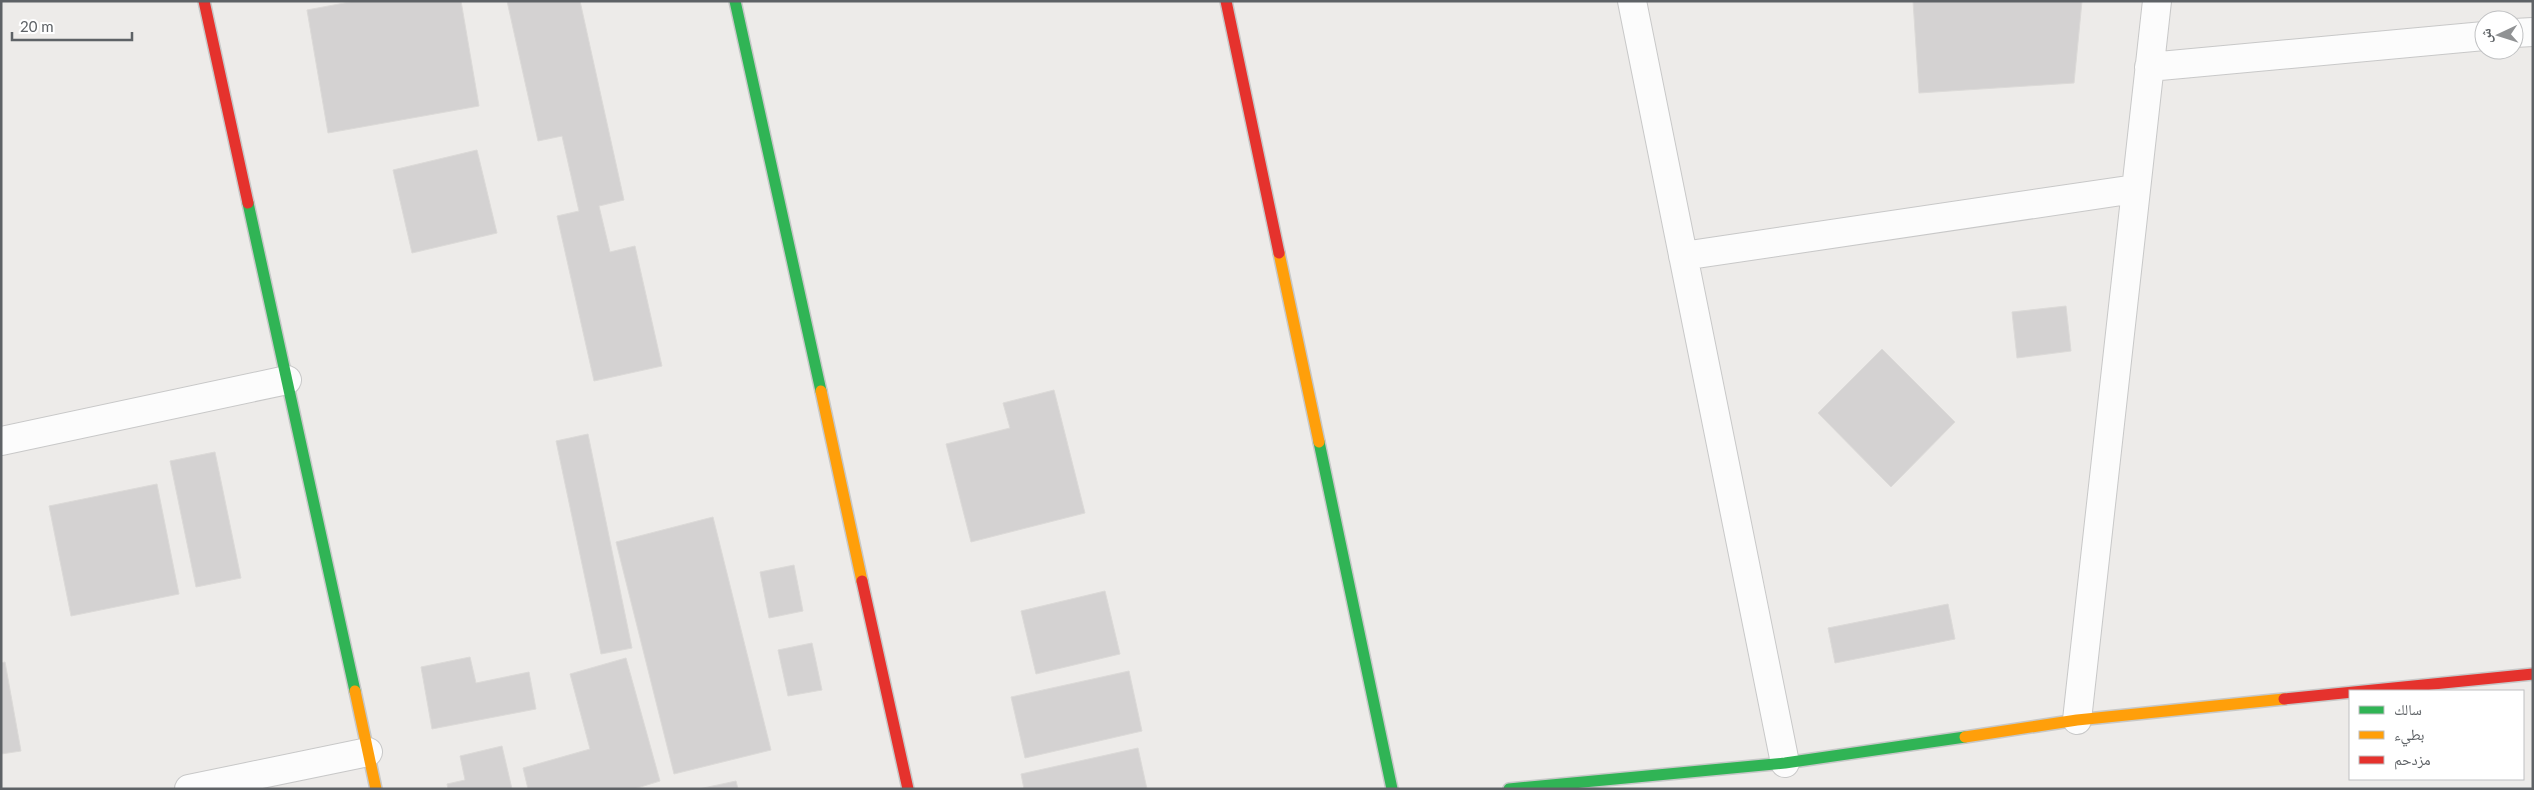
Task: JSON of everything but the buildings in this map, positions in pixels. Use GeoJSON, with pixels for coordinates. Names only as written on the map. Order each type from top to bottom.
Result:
{"type":"FeatureCollection","features":[{"type":"Feature","properties":{"kind":"street"},"geometry":{"type":"LineString","coordinates":[[204,1],[376,789]]}},
{"type":"Feature","properties":{"kind":"street"},"geometry":{"type":"LineString","coordinates":[[735,1],[908,789]]}},
{"type":"Feature","properties":{"kind":"street"},"geometry":{"type":"LineString","coordinates":[[1226,1],[1392,789]]}},
{"type":"Feature","properties":{"kind":"street"},"geometry":{"type":"LineString","coordinates":[[1632,1],[1785,763]]}},
{"type":"Feature","properties":{"kind":"street"},"geometry":{"type":"LineString","coordinates":[[2077,720],[2157,1]]}},
{"type":"Feature","properties":{"kind":"street"},"geometry":{"type":"LineString","coordinates":[[2149,67],[2474,37]]}},
{"type":"Feature","properties":{"kind":"street"},"geometry":{"type":"LineString","coordinates":[[1683,256],[2135,189]]}},
{"type":"Feature","properties":{"kind":"street"},"geometry":{"type":"LineString","coordinates":[[1,441],[287,380]]}},
{"type":"Feature","properties":{"kind":"street"},"geometry":{"type":"LineString","coordinates":[[2374,690],[2533,674]]}},
{"type":"Feature","properties":{"kind":"street"},"geometry":{"type":"LineString","coordinates":[[1509,789],[1785,763],[2077,720],[2349,693]]}},
{"type":"Feature","properties":{"kind":"street"},"geometry":{"type":"LineString","coordinates":[[189,789],[368,752]]}},
{"type":"Feature","properties":{"kind":"traffic: fast"},"geometry":{"type":"LineString","coordinates":[[735,1],[821,391]]}},
{"type":"Feature","properties":{"kind":"traffic: fast"},"geometry":{"type":"LineString","coordinates":[[248,203],[355,691]]}},
{"type":"Feature","properties":{"kind":"traffic: fast"},"geometry":{"type":"LineString","coordinates":[[1319,442],[1392,789]]}},
{"type":"Feature","properties":{"kind":"traffic: fast"},"geometry":{"type":"LineString","coordinates":[[1509,789],[1785,763],[1965,737]]}},
{"type":"Feature","properties":{"kind":"traffic: slow"},"geometry":{"type":"LineString","coordinates":[[1279,253],[1319,442]]}},
{"type":"Feature","properties":{"kind":"traffic: slow"},"geometry":{"type":"LineString","coordinates":[[821,391],[862,581]]}},
{"type":"Feature","properties":{"kind":"traffic: slow"},"geometry":{"type":"LineString","coordinates":[[355,691],[376,789]]}},
{"type":"Feature","properties":{"kind":"traffic: slow"},"geometry":{"type":"LineString","coordinates":[[1965,737],[2077,720],[2284,699]]}},
{"type":"Feature","properties":{"kind":"traffic: jam"},"geometry":{"type":"LineString","coordinates":[[204,1],[248,203]]}},
{"type":"Feature","properties":{"kind":"traffic: jam"},"geometry":{"type":"LineString","coordinates":[[1226,1],[1279,253]]}},
{"type":"Feature","properties":{"kind":"traffic: jam"},"geometry":{"type":"LineString","coordinates":[[862,581],[908,789]]}},
{"type":"Feature","properties":{"kind":"traffic: jam"},"geometry":{"type":"LineString","coordinates":[[2374,690],[2533,674]]}},
{"type":"Feature","properties":{"kind":"traffic: jam"},"geometry":{"type":"LineString","coordinates":[[2284,699],[2349,692]]}}]}
